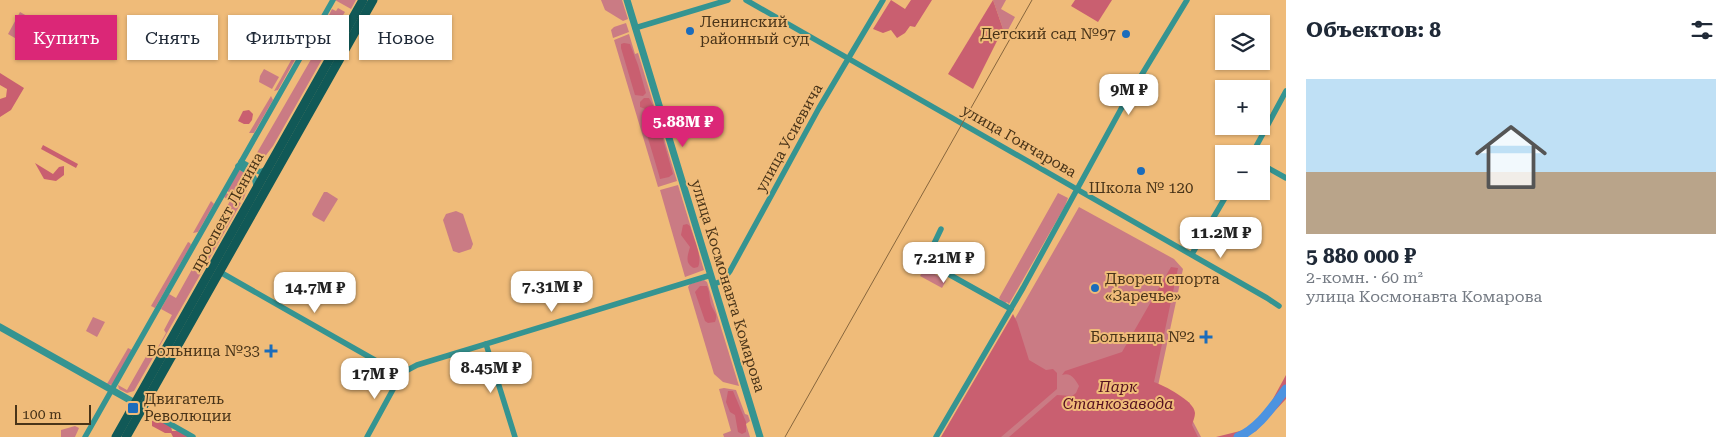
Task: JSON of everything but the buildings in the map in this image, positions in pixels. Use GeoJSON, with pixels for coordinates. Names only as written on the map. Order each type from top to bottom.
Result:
{"type":"FeatureCollection","features":[{"type":"Feature","properties":{"kind":"main road","name":"проспект Ленина"},"geometry":{"type":"LineString","coordinates":[[349,25],[363,0]]}},
{"type":"Feature","properties":{"kind":"main road","name":"проспект Ленина"},"geometry":{"type":"LineString","coordinates":[[116,437],[138,406],[220,272],[373,0]]}},
{"type":"Feature","properties":{"kind":"main road","name":"проспект Ленина"},"geometry":{"type":"LineString","coordinates":[[126,437],[138,406],[256,188],[329,60]]}},
{"type":"Feature","properties":{"kind":"street"},"geometry":{"type":"LineString","coordinates":[[325,15],[333,0]]}},
{"type":"Feature","properties":{"kind":"street","name":"улица Космонавта Комарова"},"geometry":{"type":"LineString","coordinates":[[627,0],[760,437]]}},
{"type":"Feature","properties":{"kind":"street"},"geometry":{"type":"LineString","coordinates":[[635,28],[728,0]]}},
{"type":"Feature","properties":{"kind":"street","name":"улица Гончарова"},"geometry":{"type":"LineString","coordinates":[[746,0],[848,60],[1192,254],[1279,306]]}},
{"type":"Feature","properties":{"kind":"street","name":"улица Усиевича"},"geometry":{"type":"LineString","coordinates":[[714,284],[722,281],[730,271],[814,117],[883,0]]}},
{"type":"Feature","properties":{"kind":"street"},"geometry":{"type":"LineString","coordinates":[[936,437],[1011,309],[1121,109],[1187,0]]}},
{"type":"Feature","properties":{"kind":"street"},"geometry":{"type":"LineString","coordinates":[[85,437],[299,60]]}},
{"type":"Feature","properties":{"kind":"street"},"geometry":{"type":"LineString","coordinates":[[1257,145],[1286,91]]}},
{"type":"Feature","properties":{"kind":"street"},"geometry":{"type":"LineString","coordinates":[[240,164],[260,172],[267,169]]}},
{"type":"Feature","properties":{"kind":"street"},"geometry":{"type":"LineString","coordinates":[[240,164],[256,178],[256,188]]}},
{"type":"Feature","properties":{"kind":"street"},"geometry":{"type":"LineString","coordinates":[[1270,169],[1286,178]]}},
{"type":"Feature","properties":{"kind":"street"},"geometry":{"type":"LineString","coordinates":[[1192,254],[1225,200]]}},
{"type":"Feature","properties":{"kind":"street"},"geometry":{"type":"LineString","coordinates":[[941,229],[930,252],[943,271],[1011,309]]}},
{"type":"Feature","properties":{"kind":"street"},"geometry":{"type":"LineString","coordinates":[[220,272],[372,359],[402,373]]}},
{"type":"Feature","properties":{"kind":"street"},"geometry":{"type":"LineString","coordinates":[[366,437],[402,373],[417,365],[711,275]]}},
{"type":"Feature","properties":{"kind":"street"},"geometry":{"type":"LineString","coordinates":[[0,327],[193,437]]}},
{"type":"Feature","properties":{"kind":"street"},"geometry":{"type":"LineString","coordinates":[[486,344],[515,437]]}},
{"type":"Feature","properties":{"kind":"green space"},"geometry":{"type":"Polygon","coordinates":[[[335,0],[356,0],[351,9],[335,0]]]}},
{"type":"Feature","properties":{"kind":"green space"},"geometry":{"type":"Polygon","coordinates":[[[601,0],[622,0],[628,19],[623,21],[605,10],[601,0]]]}},
{"type":"Feature","properties":{"kind":"green space"},"geometry":{"type":"Polygon","coordinates":[[[891,0],[905,9],[911,0],[932,0],[915,27],[910,26],[905,33],[897,38],[891,30],[883,33],[873,29],[891,0]]]}},
{"type":"Feature","properties":{"kind":"green space"},"geometry":{"type":"Polygon","coordinates":[[[993,0],[1006,0],[1001,9],[1015,17],[1008,30],[1003,29],[993,0]]]}},
{"type":"Feature","properties":{"kind":"green space"},"geometry":{"type":"Polygon","coordinates":[[[993,0],[1003,29],[973,89],[948,74],[993,0]]]}},
{"type":"Feature","properties":{"kind":"green space"},"geometry":{"type":"Polygon","coordinates":[[[1075,0],[1112,0],[1098,22],[1071,6],[1075,0]]]}},
{"type":"Feature","properties":{"kind":"green space"},"geometry":{"type":"Polygon","coordinates":[[[338,8],[345,12],[343,15],[329,15],[332,9],[336,11],[338,8]]]}},
{"type":"Feature","properties":{"kind":"green space"},"geometry":{"type":"Polygon","coordinates":[[[15,21],[15,38],[8,34],[15,21]]]}},
{"type":"Feature","properties":{"kind":"green space"},"geometry":{"type":"Polygon","coordinates":[[[626,23],[629,32],[613,38],[611,30],[626,23]]]}},
{"type":"Feature","properties":{"kind":"green space"},"geometry":{"type":"Polygon","coordinates":[[[629,34],[635,54],[638,53],[677,181],[658,187],[614,40],[629,34]]]}},
{"type":"Feature","properties":{"kind":"green space"},"geometry":{"type":"Polygon","coordinates":[[[621,44],[630,44],[638,65],[646,93],[643,96],[635,95],[621,48],[621,44]]]}},
{"type":"Feature","properties":{"kind":"green space"},"geometry":{"type":"Polygon","coordinates":[[[291,60],[295,60],[278,90],[274,91],[291,60]]]}},
{"type":"Feature","properties":{"kind":"green space"},"geometry":{"type":"Polygon","coordinates":[[[311,60],[322,60],[273,146],[257,167],[250,165],[311,60]]]}},
{"type":"Feature","properties":{"kind":"green space"},"geometry":{"type":"Polygon","coordinates":[[[264,69],[279,77],[272,89],[259,82],[264,69]]]}},
{"type":"Feature","properties":{"kind":"green space"},"geometry":{"type":"Polygon","coordinates":[[[0,73],[24,88],[11,110],[0,117],[0,99],[6,97],[7,89],[0,85],[0,73]]]}},
{"type":"Feature","properties":{"kind":"green space"},"geometry":{"type":"Polygon","coordinates":[[[271,96],[273,100],[254,133],[249,133],[271,96]]]}},
{"type":"Feature","properties":{"kind":"green space"},"geometry":{"type":"Polygon","coordinates":[[[644,98],[649,98],[654,107],[648,110],[640,107],[640,102],[644,98]]]}},
{"type":"Feature","properties":{"kind":"green space"},"geometry":{"type":"Polygon","coordinates":[[[249,110],[253,114],[249,124],[238,121],[243,111],[249,110]]]}},
{"type":"Feature","properties":{"kind":"green space"},"geometry":{"type":"Polygon","coordinates":[[[646,112],[650,113],[654,123],[657,118],[673,174],[669,177],[660,179],[642,118],[646,112]]]}},
{"type":"Feature","properties":{"kind":"green space"},"geometry":{"type":"Polygon","coordinates":[[[43,145],[78,164],[76,168],[41,149],[43,145]]]}},
{"type":"Feature","properties":{"kind":"green space"},"geometry":{"type":"Polygon","coordinates":[[[35,163],[53,174],[59,167],[64,166],[64,175],[56,181],[44,179],[35,163]]]}},
{"type":"Feature","properties":{"kind":"green space"},"geometry":{"type":"Polygon","coordinates":[[[239,170],[251,175],[243,200],[227,191],[239,170]]]}},
{"type":"Feature","properties":{"kind":"green space"},"geometry":{"type":"Polygon","coordinates":[[[678,185],[704,270],[685,277],[660,190],[678,185]]]}},
{"type":"Feature","properties":{"kind":"green space"},"geometry":{"type":"Polygon","coordinates":[[[324,192],[338,199],[324,222],[312,214],[324,192]]]}},
{"type":"Feature","properties":{"kind":"green space"},"geometry":{"type":"Polygon","coordinates":[[[226,193],[240,200],[239,202],[241,203],[134,391],[127,393],[119,389],[118,385],[127,390],[148,353],[153,356],[166,333],[164,330],[172,315],[161,309],[169,294],[176,298],[230,201],[224,197],[226,193]]]}},
{"type":"Feature","properties":{"kind":"green space"},"geometry":{"type":"Polygon","coordinates":[[[1058,193],[1068,198],[1065,206],[1009,304],[1007,302],[1004,304],[999,298],[1058,193]]]}},
{"type":"Feature","properties":{"kind":"green space"},"geometry":{"type":"Polygon","coordinates":[[[211,201],[214,204],[198,232],[193,233],[211,201]]]}},
{"type":"Feature","properties":{"kind":"green space"},"geometry":{"type":"Polygon","coordinates":[[[1079,207],[1174,259],[1183,269],[1158,386],[1190,403],[1186,408],[1201,437],[947,437],[1079,207]]]}},
{"type":"Feature","properties":{"kind":"green space"},"geometry":{"type":"Polygon","coordinates":[[[456,211],[463,214],[473,244],[471,249],[459,253],[453,251],[443,220],[446,214],[456,211]]]}},
{"type":"Feature","properties":{"kind":"green space"},"geometry":{"type":"Polygon","coordinates":[[[687,224],[690,226],[699,258],[698,267],[694,268],[688,261],[690,247],[681,235],[683,225],[687,224]]]}},
{"type":"Feature","properties":{"kind":"green space"},"geometry":{"type":"Polygon","coordinates":[[[188,242],[191,245],[155,308],[151,306],[188,242]]]}},
{"type":"Feature","properties":{"kind":"green space","name":"Парк Станкозавода"},"geometry":{"type":"Polygon","coordinates":[[[1171,267],[1178,268],[1154,382],[1178,394],[1194,408],[1195,413],[1192,425],[1198,437],[1009,437],[1057,395],[1072,396],[1076,393],[1079,386],[1070,375],[1062,375],[1065,371],[1122,352],[1171,267]]]}},
{"type":"Feature","properties":{"kind":"green space"},"geometry":{"type":"Polygon","coordinates":[[[925,268],[946,281],[942,288],[920,276],[925,268]]]}},
{"type":"Feature","properties":{"kind":"green space"},"geometry":{"type":"Polygon","coordinates":[[[704,280],[707,282],[739,386],[723,382],[714,374],[688,287],[690,284],[704,280]]]}},
{"type":"Feature","properties":{"kind":"green space"},"geometry":{"type":"Polygon","coordinates":[[[700,286],[707,286],[711,305],[716,316],[715,322],[708,323],[705,321],[695,292],[700,286]]]}},
{"type":"Feature","properties":{"kind":"green space"},"geometry":{"type":"Polygon","coordinates":[[[1013,314],[1029,360],[1046,370],[1053,369],[1057,373],[1057,389],[1001,437],[941,437],[1013,314]]]}},
{"type":"Feature","properties":{"kind":"green space"},"geometry":{"type":"Polygon","coordinates":[[[93,317],[105,322],[97,337],[86,331],[93,317]]]}},
{"type":"Feature","properties":{"kind":"green space"},"geometry":{"type":"Polygon","coordinates":[[[128,348],[132,350],[112,385],[107,384],[128,348]]]}},
{"type":"Feature","properties":{"kind":"green space"},"geometry":{"type":"Polygon","coordinates":[[[1286,375],[1286,399],[1256,431],[1245,437],[1216,437],[1244,430],[1262,419],[1286,375]]]}},
{"type":"Feature","properties":{"kind":"green space"},"geometry":{"type":"Polygon","coordinates":[[[719,389],[736,390],[745,414],[748,415],[750,421],[746,424],[750,437],[724,437],[723,434],[731,431],[719,389]]]}},
{"type":"Feature","properties":{"kind":"green space"},"geometry":{"type":"Polygon","coordinates":[[[728,391],[733,391],[746,422],[746,432],[742,434],[738,432],[735,415],[730,412],[726,402],[728,391]]]}},
{"type":"Feature","properties":{"kind":"green space"},"geometry":{"type":"Polygon","coordinates":[[[157,419],[171,426],[172,431],[178,431],[189,437],[173,437],[171,433],[165,433],[152,426],[152,421],[157,419]]]}},
{"type":"Feature","properties":{"kind":"green space"},"geometry":{"type":"Polygon","coordinates":[[[75,426],[79,428],[75,437],[61,437],[61,430],[75,426]]]}},
{"type":"Feature","properties":{"kind":"waterway"},"geometry":{"type":"LineString","coordinates":[[1238,437],[1259,423],[1286,389]]}},
{"type":"Feature","properties":{"kind":"tram line"},"geometry":{"type":"LineString","coordinates":[[785,437],[1032,0]]}},
{"type":"Feature","properties":{"kind":"place","name":"Ленинский районный суд"},"geometry":{"type":"Point","coordinates":[690,31]}},
{"type":"Feature","properties":{"kind":"place","name":"Детский сад №97"},"geometry":{"type":"Point","coordinates":[1126,34]}},
{"type":"Feature","properties":{"kind":"place","name":"Школа № 120"},"geometry":{"type":"Point","coordinates":[1141,171]}},
{"type":"Feature","properties":{"kind":"place","name":"Дворец спорта «Заречье»"},"geometry":{"type":"Point","coordinates":[1095,288]}},
{"type":"Feature","properties":{"kind":"place","name":"Больница №2"},"geometry":{"type":"Point","coordinates":[1206,337]}},
{"type":"Feature","properties":{"kind":"place","name":"Больница №33"},"geometry":{"type":"Point","coordinates":[271,351]}},
{"type":"Feature","properties":{"kind":"place","name":"Двигатель Революции"},"geometry":{"type":"Point","coordinates":[133,408]}}]}
